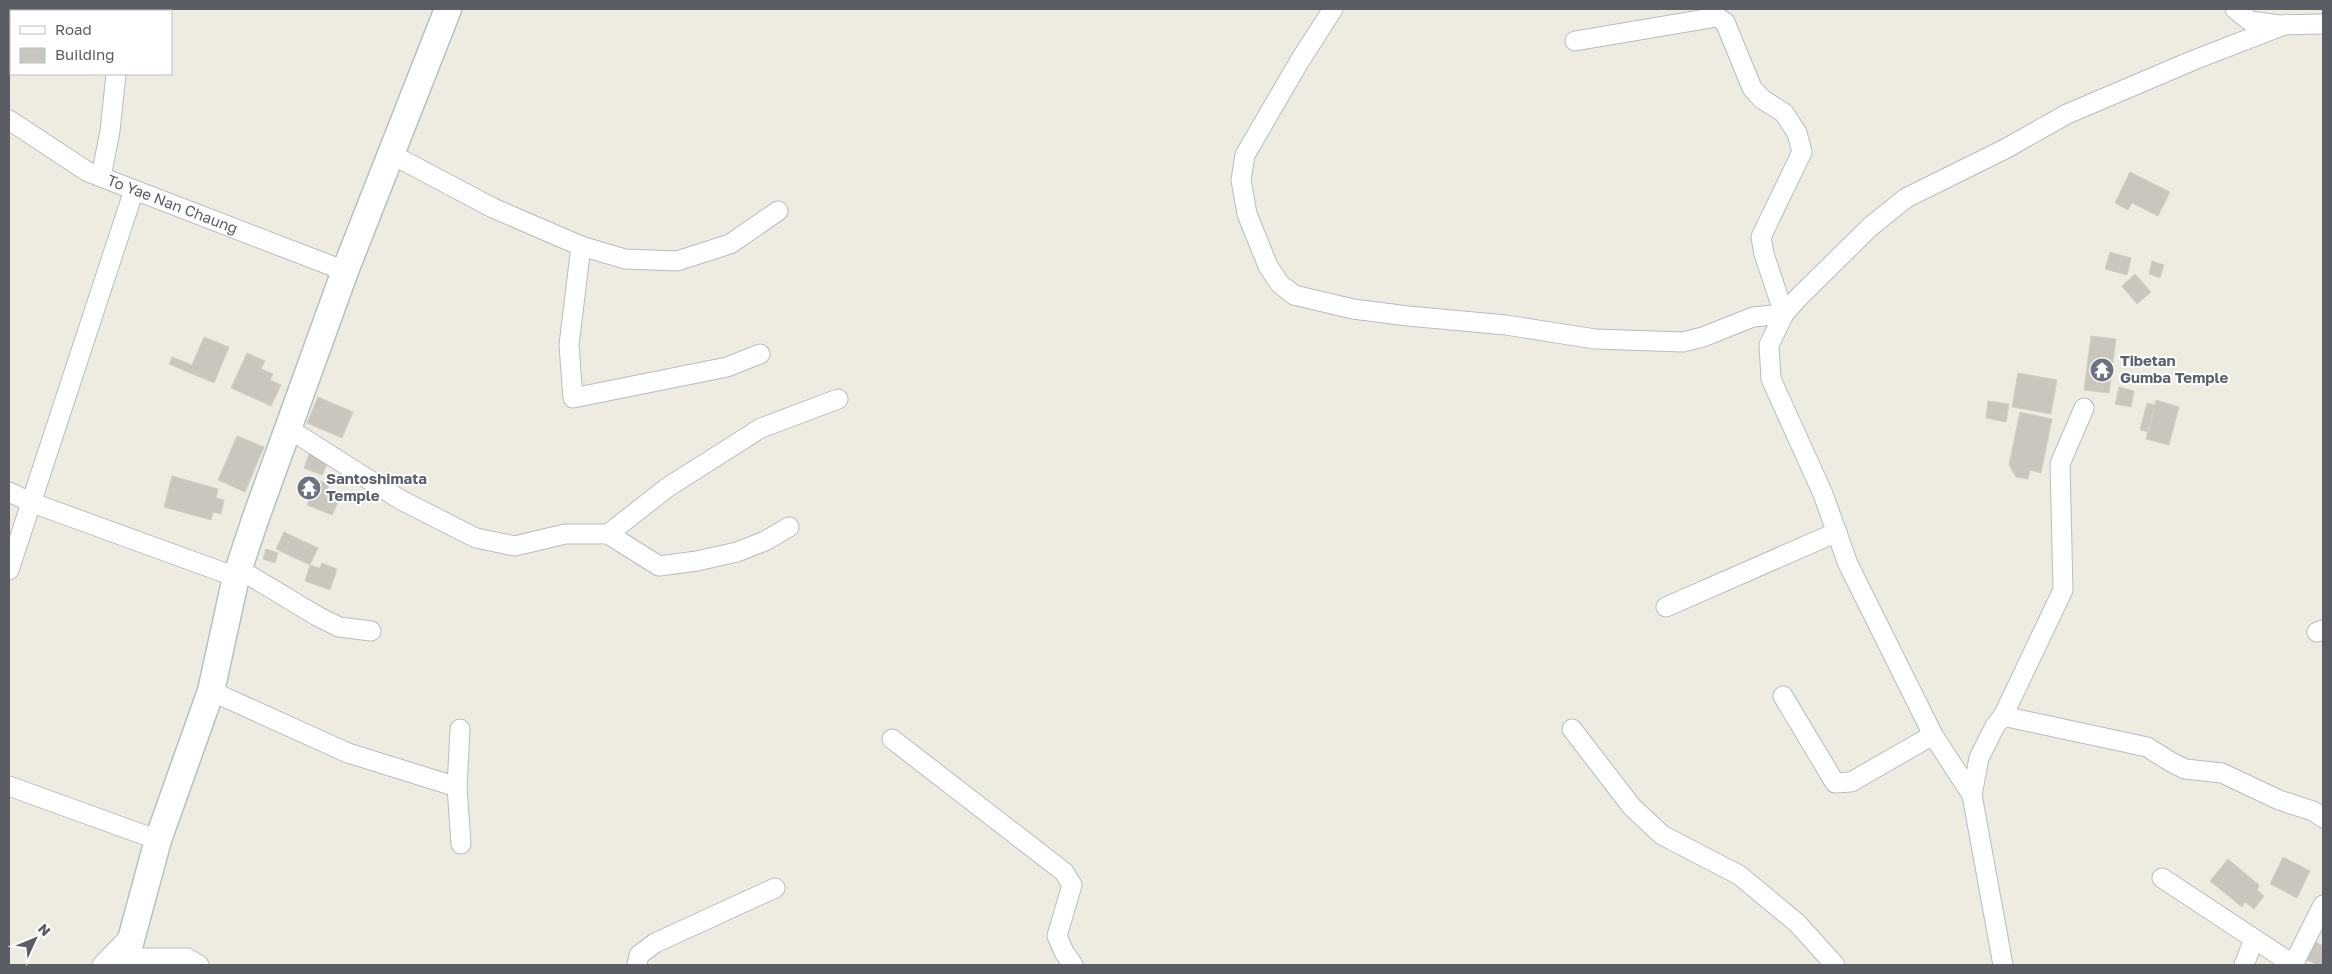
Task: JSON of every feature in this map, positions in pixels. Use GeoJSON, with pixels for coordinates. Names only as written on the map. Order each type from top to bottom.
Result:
{"type":"FeatureCollection","features":[{"type":"Feature","properties":{"kind":"street"},"geometry":{"type":"LineString","coordinates":[[199,965],[187,958],[122,956],[158,840],[211,691],[238,573],[254,520],[345,271],[448,9]]}},
{"type":"Feature","properties":{"kind":"street"},"geometry":{"type":"LineString","coordinates":[[1333,9],[1299,62],[1245,155],[1241,180],[1247,214],[1268,266],[1280,284],[1294,294],[1352,309],[1506,325],[1595,339],[1683,342],[1703,337],[1753,317],[1784,314]]}},
{"type":"Feature","properties":{"kind":"street"},"geometry":{"type":"LineString","coordinates":[[2235,9],[2250,21],[2323,24]]}},
{"type":"Feature","properties":{"kind":"street"},"geometry":{"type":"LineString","coordinates":[[1575,41],[1717,17],[1725,22],[1752,88],[1762,99],[1784,113],[1797,133],[1802,152],[1761,237],[1764,254],[1784,314]]}},
{"type":"Feature","properties":{"kind":"street"},"geometry":{"type":"LineString","coordinates":[[1972,795],[1932,735],[1848,564],[1824,494],[1771,379],[1769,345],[1784,314],[1870,227],[1906,198],[2006,149],[2067,114],[2194,60],[2287,24]]}},
{"type":"Feature","properties":{"kind":"street"},"geometry":{"type":"LineString","coordinates":[[101,177],[110,131],[116,75]]}},
{"type":"Feature","properties":{"kind":"street","name":"To Yae Nan Chaung"},"geometry":{"type":"LineString","coordinates":[[9,120],[88,172],[345,271]]}},
{"type":"Feature","properties":{"kind":"street"},"geometry":{"type":"LineString","coordinates":[[391,154],[493,208],[581,246],[625,259],[677,261],[730,244],[778,211]]}},
{"type":"Feature","properties":{"kind":"street"},"geometry":{"type":"LineString","coordinates":[[9,570],[134,190]]}},
{"type":"Feature","properties":{"kind":"street"},"geometry":{"type":"LineString","coordinates":[[581,246],[569,345],[573,398],[727,367],[760,354]]}},
{"type":"Feature","properties":{"kind":"street"},"geometry":{"type":"LineString","coordinates":[[608,534],[668,486],[761,428],[838,398]]}},
{"type":"Feature","properties":{"kind":"street"},"geometry":{"type":"LineString","coordinates":[[2003,965],[1972,795],[1979,758],[2003,716],[2063,590],[2060,464],[2084,408]]}},
{"type":"Feature","properties":{"kind":"street"},"geometry":{"type":"LineString","coordinates":[[288,429],[401,500],[476,538],[515,546],[565,534],[608,534],[659,566],[697,561],[737,552],[765,541],[789,527]]}},
{"type":"Feature","properties":{"kind":"street"},"geometry":{"type":"LineString","coordinates":[[9,492],[30,502],[238,573],[340,627],[371,631]]}},
{"type":"Feature","properties":{"kind":"street"},"geometry":{"type":"LineString","coordinates":[[1666,607],[1836,532]]}},
{"type":"Feature","properties":{"kind":"street"},"geometry":{"type":"LineString","coordinates":[[211,691],[348,753],[457,787]]}},
{"type":"Feature","properties":{"kind":"street"},"geometry":{"type":"LineString","coordinates":[[1783,696],[1835,783],[1851,782],[1932,735]]}},
{"type":"Feature","properties":{"kind":"street"},"geometry":{"type":"LineString","coordinates":[[2003,716],[2147,747],[2185,769],[2222,773],[2323,818]]}},
{"type":"Feature","properties":{"kind":"street"},"geometry":{"type":"LineString","coordinates":[[460,729],[457,787],[461,844]]}},
{"type":"Feature","properties":{"kind":"street"},"geometry":{"type":"LineString","coordinates":[[1572,729],[1632,806],[1662,835],[1739,876],[1797,923],[1835,965]]}},
{"type":"Feature","properties":{"kind":"street"},"geometry":{"type":"LineString","coordinates":[[892,739],[1064,872],[1072,885],[1057,936],[1064,952],[1073,965]]}},
{"type":"Feature","properties":{"kind":"street"},"geometry":{"type":"LineString","coordinates":[[9,786],[158,840]]}},
{"type":"Feature","properties":{"kind":"street"},"geometry":{"type":"LineString","coordinates":[[2162,878],[2294,965],[2323,905]]}},
{"type":"Feature","properties":{"kind":"street"},"geometry":{"type":"LineString","coordinates":[[637,965],[639,955],[655,942],[775,888]]}},
{"type":"Feature","properties":{"kind":"street"},"geometry":{"type":"LineString","coordinates":[[2244,965],[2254,939]]}},
{"type":"Feature","properties":{"kind":"building"},"geometry":{"type":"Polygon","coordinates":[[[2130,172],[2170,192],[2158,216],[2132,203],[2128,210],[2115,203],[2130,172]]]}},
{"type":"Feature","properties":{"kind":"building"},"geometry":{"type":"Polygon","coordinates":[[[2110,252],[2131,258],[2127,275],[2105,269],[2110,252]]]}},
{"type":"Feature","properties":{"kind":"building"},"geometry":{"type":"Polygon","coordinates":[[[2152,261],[2164,265],[2160,278],[2149,274],[2152,261]]]}},
{"type":"Feature","properties":{"kind":"building"},"geometry":{"type":"Polygon","coordinates":[[[2135,274],[2151,292],[2137,304],[2122,286],[2135,274]]]}},
{"type":"Feature","properties":{"kind":"building"},"geometry":{"type":"Polygon","coordinates":[[[2091,336],[2116,339],[2109,393],[2084,390],[2091,336]]]}},
{"type":"Feature","properties":{"kind":"building"},"geometry":{"type":"Polygon","coordinates":[[[204,337],[229,347],[214,383],[169,364],[172,357],[192,365],[204,337]]]}},
{"type":"Feature","properties":{"kind":"building"},"geometry":{"type":"Polygon","coordinates":[[[247,353],[265,361],[261,369],[273,374],[270,380],[281,385],[271,406],[231,388],[247,353]]]}},
{"type":"Feature","properties":{"kind":"building"},"geometry":{"type":"Polygon","coordinates":[[[2018,373],[2057,380],[2051,414],[2012,407],[2018,373]]]}},
{"type":"Feature","properties":{"kind":"building"},"geometry":{"type":"Polygon","coordinates":[[[2119,387],[2134,391],[2131,407],[2115,404],[2119,387]]]}},
{"type":"Feature","properties":{"kind":"building"},"geometry":{"type":"Polygon","coordinates":[[[318,397],[353,412],[342,438],[307,423],[318,397]]]}},
{"type":"Feature","properties":{"kind":"building"},"geometry":{"type":"Polygon","coordinates":[[[2156,400],[2179,407],[2169,445],[2146,439],[2156,400]]]}},
{"type":"Feature","properties":{"kind":"building"},"geometry":{"type":"Polygon","coordinates":[[[1988,401],[2009,404],[2006,422],[1986,418],[1988,401]]]}},
{"type":"Feature","properties":{"kind":"building"},"geometry":{"type":"Polygon","coordinates":[[[2147,403],[2155,405],[2149,432],[2140,430],[2147,403]]]}},
{"type":"Feature","properties":{"kind":"building"},"geometry":{"type":"Polygon","coordinates":[[[2020,412],[2052,419],[2041,473],[2030,470],[2028,479],[2016,477],[2009,465],[2020,412]]]}},
{"type":"Feature","properties":{"kind":"building"},"geometry":{"type":"Polygon","coordinates":[[[237,436],[264,447],[245,492],[218,480],[237,436]]]}},
{"type":"Feature","properties":{"kind":"building"},"geometry":{"type":"Polygon","coordinates":[[[310,452],[329,460],[322,475],[304,468],[310,452]]]}},
{"type":"Feature","properties":{"kind":"building"},"geometry":{"type":"Polygon","coordinates":[[[172,476],[218,489],[216,498],[224,500],[221,514],[213,512],[211,520],[164,507],[172,476]]]}},
{"type":"Feature","properties":{"kind":"building"},"geometry":{"type":"Polygon","coordinates":[[[318,480],[329,485],[326,492],[340,498],[332,515],[307,505],[318,480]]]}},
{"type":"Feature","properties":{"kind":"building"},"geometry":{"type":"Polygon","coordinates":[[[284,532],[318,548],[310,565],[276,549],[284,532]]]}},
{"type":"Feature","properties":{"kind":"building"},"geometry":{"type":"Polygon","coordinates":[[[266,549],[278,553],[275,563],[263,559],[266,549]]]}},
{"type":"Feature","properties":{"kind":"building"},"geometry":{"type":"Polygon","coordinates":[[[322,563],[337,569],[330,590],[305,581],[310,565],[320,568],[322,563]]]}},
{"type":"Feature","properties":{"kind":"building"},"geometry":{"type":"Polygon","coordinates":[[[2283,857],[2310,871],[2297,898],[2270,884],[2283,857]]]}},
{"type":"Feature","properties":{"kind":"building"},"geometry":{"type":"Polygon","coordinates":[[[2228,859],[2259,885],[2257,890],[2264,896],[2254,909],[2245,902],[2242,907],[2210,881],[2228,859]]]}},
{"type":"Feature","properties":{"kind":"building"},"geometry":{"type":"Polygon","coordinates":[[[2314,941],[2323,946],[2323,965],[2318,965],[2305,959],[2314,941]]]}},
{"type":"Feature","properties":{"kind":"place","name":"Tibetan Gumba Temple"},"geometry":{"type":"Point","coordinates":[2102,370]}},
{"type":"Feature","properties":{"kind":"place","name":"Santoshimata Temple"},"geometry":{"type":"Point","coordinates":[309,488]}}]}
